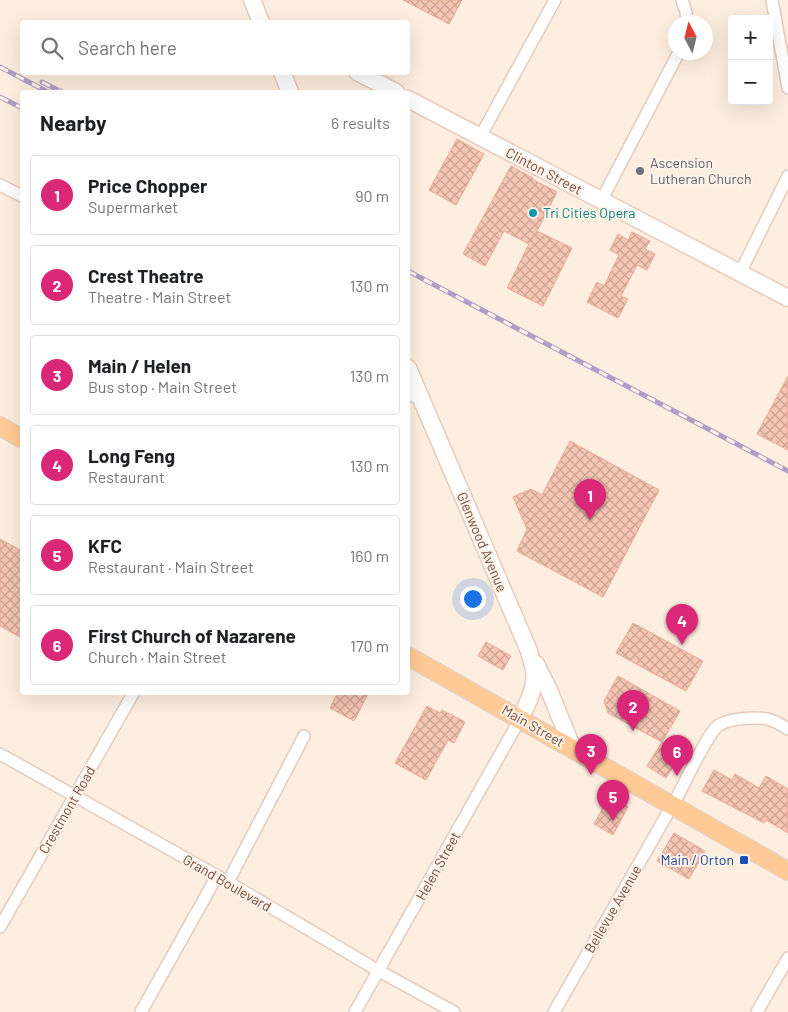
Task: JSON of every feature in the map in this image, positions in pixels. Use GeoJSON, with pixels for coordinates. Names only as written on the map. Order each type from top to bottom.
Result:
{"type":"FeatureCollection","features":[{"type":"Feature","properties":{"kind":"main road"},"geometry":{"type":"LineString","coordinates":[[0,426],[20,438]]}},
{"type":"Feature","properties":{"kind":"main road","name":"Main Street"},"geometry":{"type":"LineString","coordinates":[[410,657],[788,871]]}},
{"type":"Feature","properties":{"kind":"street"},"geometry":{"type":"LineString","coordinates":[[252,0],[260,20]]}},
{"type":"Feature","properties":{"kind":"street"},"geometry":{"type":"LineString","coordinates":[[480,136],[555,0]]}},
{"type":"Feature","properties":{"kind":"street"},"geometry":{"type":"LineString","coordinates":[[682,0],[686,15]]}},
{"type":"Feature","properties":{"kind":"street"},"geometry":{"type":"LineString","coordinates":[[772,0],[788,88]]}},
{"type":"Feature","properties":{"kind":"street"},"geometry":{"type":"LineString","coordinates":[[601,201],[675,60]]}},
{"type":"Feature","properties":{"kind":"street"},"geometry":{"type":"LineString","coordinates":[[283,75],[289,90]]}},
{"type":"Feature","properties":{"kind":"street"},"geometry":{"type":"LineString","coordinates":[[363,75],[392,90]]}},
{"type":"Feature","properties":{"kind":"street","name":"Clinton Street"},"geometry":{"type":"LineString","coordinates":[[410,99],[788,298]]}},
{"type":"Feature","properties":{"kind":"street"},"geometry":{"type":"LineString","coordinates":[[740,273],[788,176]]}},
{"type":"Feature","properties":{"kind":"street"},"geometry":{"type":"LineString","coordinates":[[0,185],[20,195]]}},
{"type":"Feature","properties":{"kind":"street","name":"Glenwood Avenue"},"geometry":{"type":"LineString","coordinates":[[410,378],[414,397],[529,651],[534,672],[534,683],[520,719]]}},
{"type":"Feature","properties":{"kind":"street"},"geometry":{"type":"LineString","coordinates":[[529,651],[545,681],[573,749]]}},
{"type":"Feature","properties":{"kind":"street","name":"Crestmont Road"},"geometry":{"type":"LineString","coordinates":[[0,927],[132,695]]}},
{"type":"Feature","properties":{"kind":"street","name":"Bellevue Avenue"},"geometry":{"type":"LineString","coordinates":[[554,1012],[672,806],[700,753],[718,726],[727,722],[762,718],[774,720],[788,729]]}},
{"type":"Feature","properties":{"kind":"street","name":"Helen Street"},"geometry":{"type":"LineString","coordinates":[[355,1012],[520,719]]}},
{"type":"Feature","properties":{"kind":"street"},"geometry":{"type":"LineString","coordinates":[[141,1012],[222,879],[304,736]]}},
{"type":"Feature","properties":{"kind":"street","name":"Grand Boulevard"},"geometry":{"type":"LineString","coordinates":[[0,754],[454,1012]]}},
{"type":"Feature","properties":{"kind":"street"},"geometry":{"type":"LineString","coordinates":[[757,1012],[788,958]]}},
{"type":"Feature","properties":{"kind":"building"},"geometry":{"type":"Polygon","coordinates":[[[403,0],[462,0],[449,24],[403,0]]]}},
{"type":"Feature","properties":{"kind":"building"},"geometry":{"type":"Polygon","coordinates":[[[457,139],[484,154],[456,205],[429,190],[457,139]]]}},
{"type":"Feature","properties":{"kind":"building"},"geometry":{"type":"Polygon","coordinates":[[[511,166],[557,192],[537,231],[572,248],[543,306],[507,288],[529,244],[504,231],[485,266],[463,254],[511,166]]]}},
{"type":"Feature","properties":{"kind":"building"},"geometry":{"type":"Polygon","coordinates":[[[632,232],[650,241],[645,249],[655,254],[647,270],[637,265],[621,296],[628,299],[618,318],[587,302],[597,282],[604,286],[619,255],[610,250],[618,234],[628,240],[632,232]]]}},
{"type":"Feature","properties":{"kind":"building"},"geometry":{"type":"Polygon","coordinates":[[[788,376],[788,450],[757,434],[788,376]]]}},
{"type":"Feature","properties":{"kind":"building"},"geometry":{"type":"Polygon","coordinates":[[[570,441],[659,490],[603,597],[517,551],[527,529],[513,497],[531,489],[542,495],[570,441]]]}},
{"type":"Feature","properties":{"kind":"building"},"geometry":{"type":"Polygon","coordinates":[[[0,539],[20,550],[20,637],[0,626],[0,539]]]}},
{"type":"Feature","properties":{"kind":"building"},"geometry":{"type":"Polygon","coordinates":[[[633,623],[703,661],[686,691],[616,653],[633,623]]]}},
{"type":"Feature","properties":{"kind":"building"},"geometry":{"type":"Polygon","coordinates":[[[486,642],[511,656],[503,670],[478,656],[486,642]]]}},
{"type":"Feature","properties":{"kind":"building"},"geometry":{"type":"Polygon","coordinates":[[[618,676],[680,711],[662,742],[608,713],[604,701],[618,676]]]}},
{"type":"Feature","properties":{"kind":"building"},"geometry":{"type":"Polygon","coordinates":[[[336,695],[367,695],[354,721],[330,708],[336,695]]]}},
{"type":"Feature","properties":{"kind":"building"},"geometry":{"type":"Polygon","coordinates":[[[427,706],[440,713],[442,710],[465,722],[454,743],[448,740],[426,780],[395,763],[427,706]]]}},
{"type":"Feature","properties":{"kind":"building"},"geometry":{"type":"Polygon","coordinates":[[[662,742],[681,754],[666,778],[647,766],[662,742]]]}},
{"type":"Feature","properties":{"kind":"building"},"geometry":{"type":"Polygon","coordinates":[[[714,770],[732,780],[735,774],[759,788],[766,776],[788,789],[788,833],[766,820],[764,823],[702,791],[714,770]]]}},
{"type":"Feature","properties":{"kind":"building"},"geometry":{"type":"Polygon","coordinates":[[[609,797],[628,807],[613,835],[594,824],[609,797]]]}},
{"type":"Feature","properties":{"kind":"building"},"geometry":{"type":"Polygon","coordinates":[[[674,833],[705,851],[689,879],[657,861],[674,833]]]}},
{"type":"Feature","properties":{"kind":"railway"},"geometry":{"type":"LineString","coordinates":[[0,67],[44,90]]}},
{"type":"Feature","properties":{"kind":"railway"},"geometry":{"type":"LineString","coordinates":[[42,82],[58,90]]}},
{"type":"Feature","properties":{"kind":"railway"},"geometry":{"type":"LineString","coordinates":[[0,97],[20,107]]}},
{"type":"Feature","properties":{"kind":"railway"},"geometry":{"type":"LineString","coordinates":[[410,272],[788,471]]}},
{"type":"Feature","properties":{"kind":"place","name":"Ascension Lutheran Church"},"geometry":{"type":"Point","coordinates":[640,171]}},
{"type":"Feature","properties":{"kind":"place","name":"Tri Cities Opera"},"geometry":{"type":"Point","coordinates":[533,213]}},
{"type":"Feature","properties":{"kind":"place","name":"Price Chopper"},"geometry":{"type":"Point","coordinates":[590,520]}},
{"type":"Feature","properties":{"kind":"place","name":"Long Feng"},"geometry":{"type":"Point","coordinates":[682,645]}},
{"type":"Feature","properties":{"kind":"place","name":"Crest Theatre"},"geometry":{"type":"Point","coordinates":[633,731]}},
{"type":"Feature","properties":{"kind":"place","name":"Main / Helen"},"geometry":{"type":"Point","coordinates":[591,775]}},
{"type":"Feature","properties":{"kind":"place","name":"First Church of Nazarene"},"geometry":{"type":"Point","coordinates":[677,776]}},
{"type":"Feature","properties":{"kind":"place","name":"KFC"},"geometry":{"type":"Point","coordinates":[613,821]}},
{"type":"Feature","properties":{"kind":"place","name":"Main / Orton"},"geometry":{"type":"Point","coordinates":[744,860]}}]}
